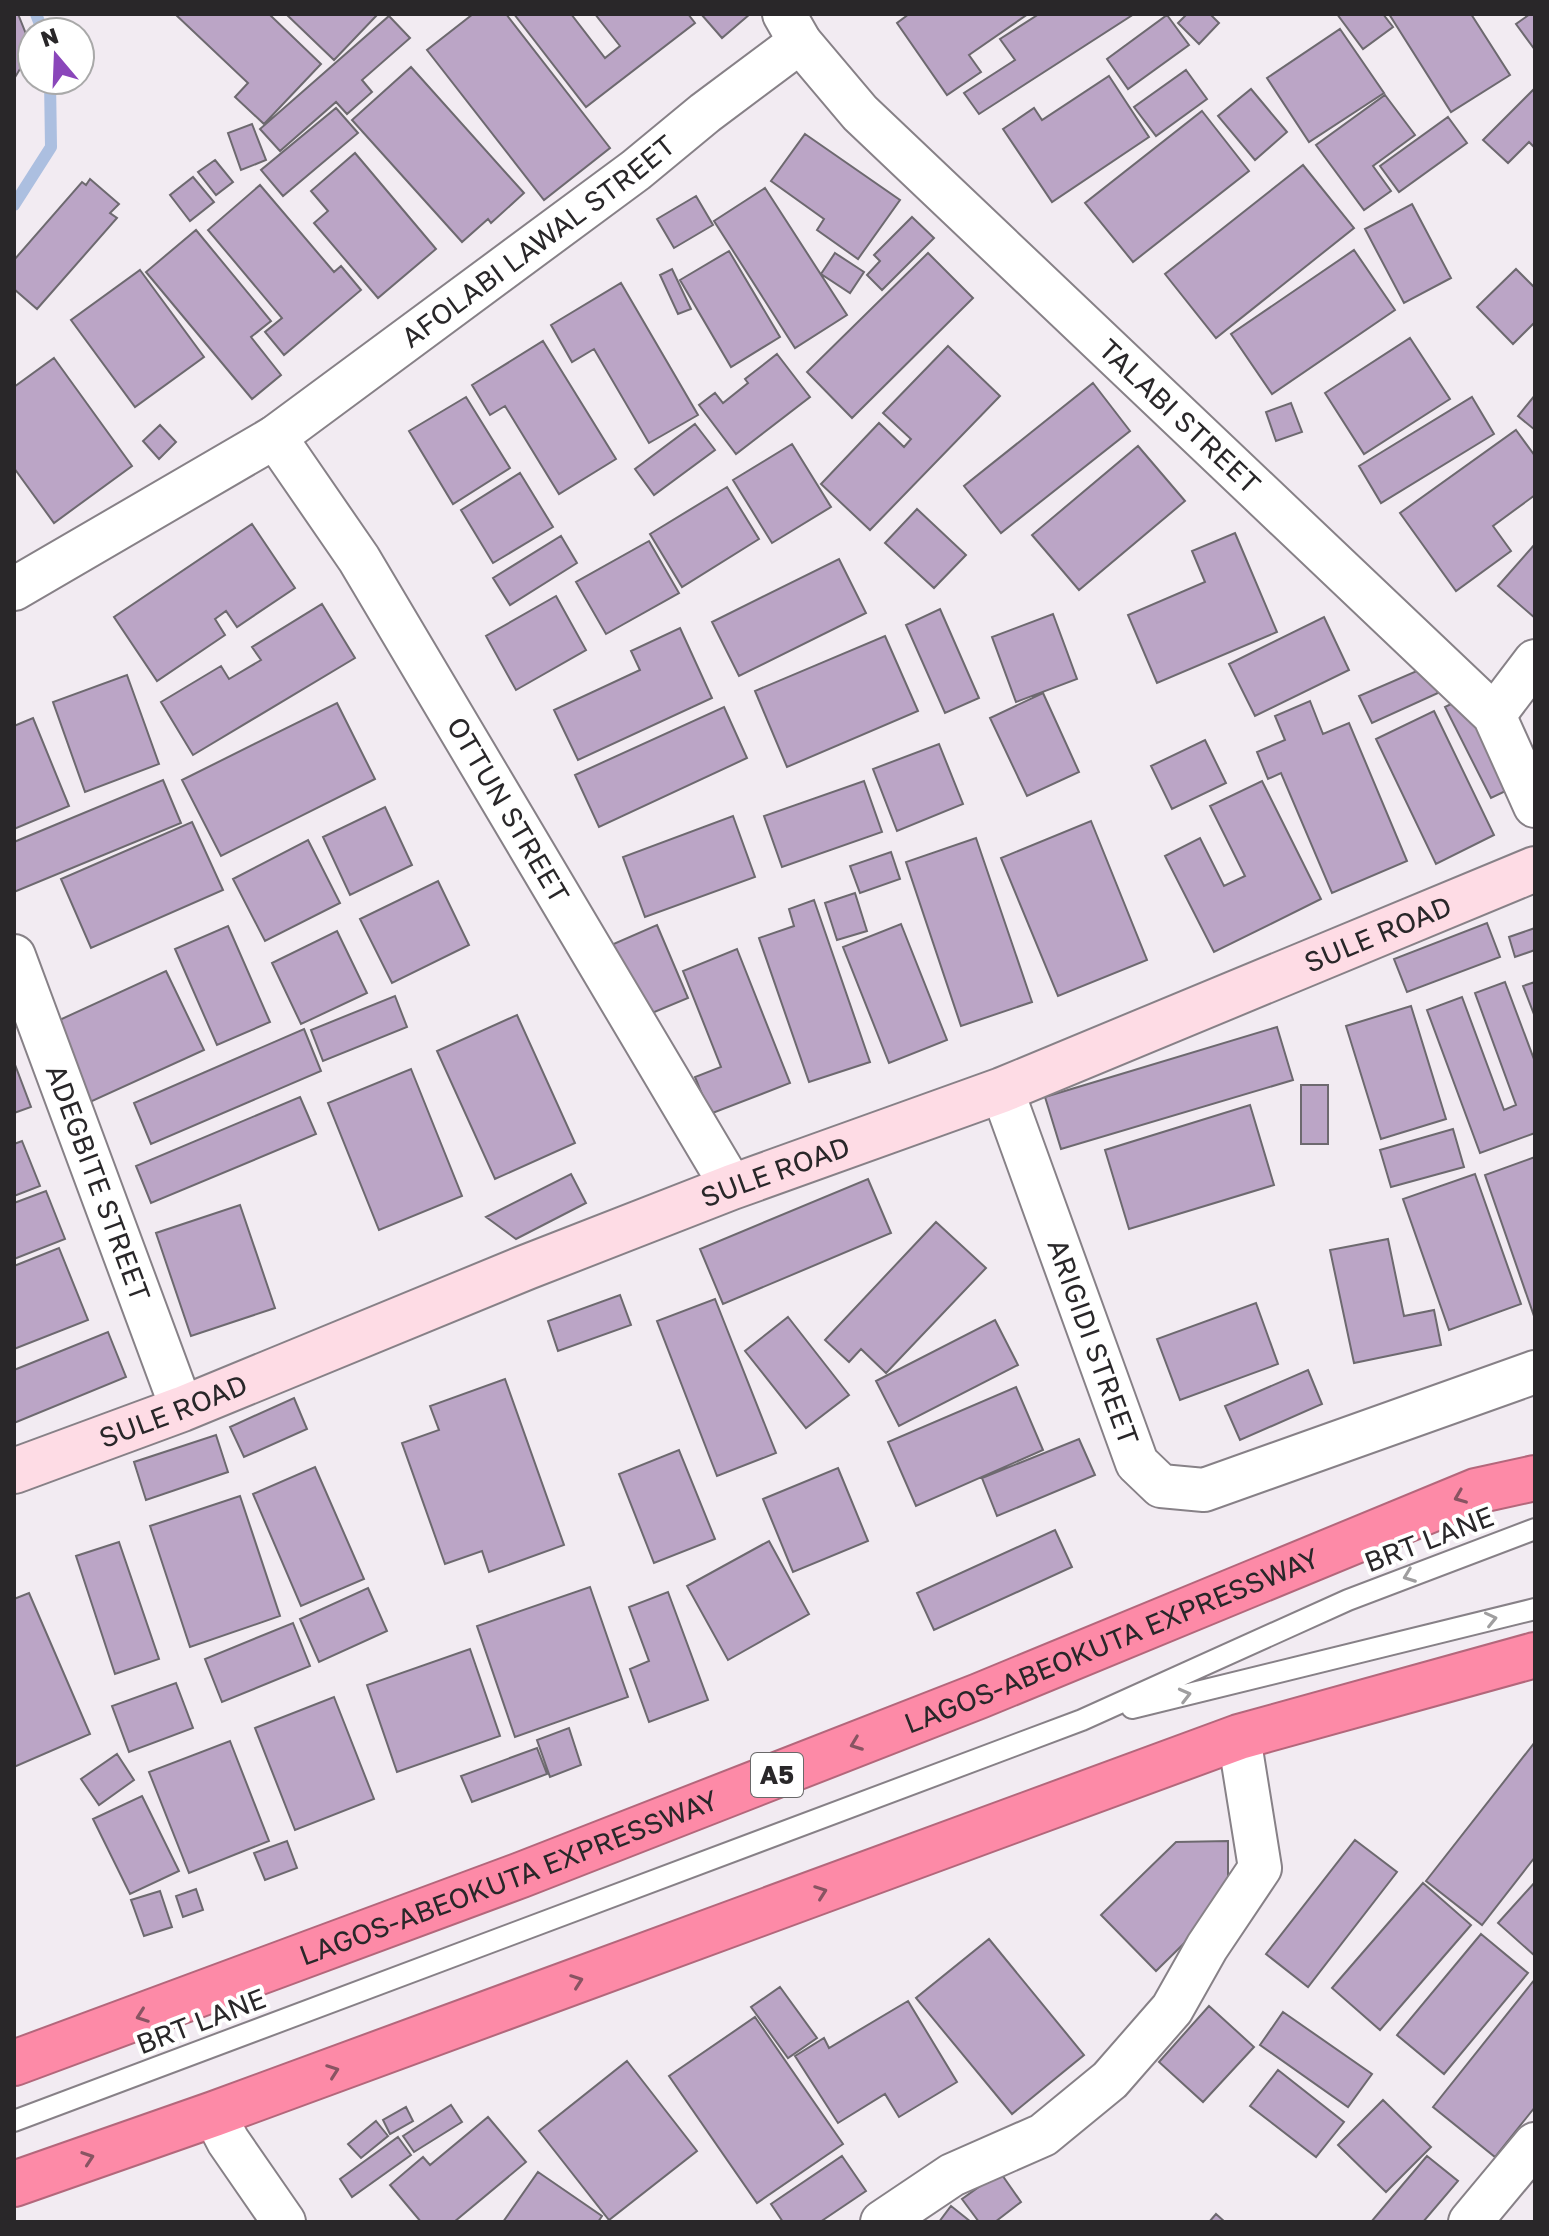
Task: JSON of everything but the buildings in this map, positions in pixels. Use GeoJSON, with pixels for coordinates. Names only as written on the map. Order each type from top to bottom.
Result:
{"type":"FeatureCollection","features":[{"type":"Feature","properties":{"kind":"highway","name":"LAGOS-ABEOKUTA EXPRESSWAY"},"geometry":{"type":"LineString","coordinates":[[14,2063],[521,1875],[891,1730],[1476,1491],[1535,1478]]}},
{"type":"Feature","properties":{"kind":"highway"},"geometry":{"type":"LineString","coordinates":[[14,2184],[214,2114],[1239,1737],[1535,1655]]}},
{"type":"Feature","properties":{"kind":"street","name":"AFOLABI LAWAL STREET"},"geometry":{"type":"LineString","coordinates":[[275,437],[636,170],[705,113],[792,28]]}},
{"type":"Feature","properties":{"kind":"street","name":"TALABI STREET"},"geometry":{"type":"LineString","coordinates":[[792,28],[860,113],[1494,715],[1535,806]]}},
{"type":"Feature","properties":{"kind":"street"},"geometry":{"type":"LineString","coordinates":[[14,589],[275,437]]}},
{"type":"Feature","properties":{"kind":"street","name":"OTTUN STREET"},"geometry":{"type":"LineString","coordinates":[[275,437],[359,559],[732,1187]]}},
{"type":"Feature","properties":{"kind":"street"},"geometry":{"type":"LineString","coordinates":[[1494,715],[1535,661]]}},
{"type":"Feature","properties":{"kind":"street","name":"SULE ROAD"},"geometry":{"type":"LineString","coordinates":[[14,1471],[182,1409],[512,1273],[732,1187],[1002,1090],[1535,869]]}},
{"type":"Feature","properties":{"kind":"street","name":"ADEGBITE STREET"},"geometry":{"type":"LineString","coordinates":[[14,956],[182,1409]]}},
{"type":"Feature","properties":{"kind":"street","name":"ARIGIDI STREET"},"geometry":{"type":"LineString","coordinates":[[1002,1090],[1137,1463],[1161,1486],[1204,1490],[1535,1372]]}},
{"type":"Feature","properties":{"kind":"street"},"geometry":{"type":"LineString","coordinates":[[882,2222],[952,2175],[1043,2135],[1110,2080],[1172,2009],[1207,1947],[1260,1868],[1239,1737]]}},
{"type":"Feature","properties":{"kind":"street"},"geometry":{"type":"LineString","coordinates":[[214,2114],[228,2141],[284,2222]]}},
{"type":"Feature","properties":{"kind":"street"},"geometry":{"type":"LineString","coordinates":[[1470,2222],[1535,2144]]}},
{"type":"Feature","properties":{"kind":"lane","name":"BRT LANE"},"geometry":{"type":"LineString","coordinates":[[14,2121],[1082,1720],[1348,1600],[1535,1529]]}},
{"type":"Feature","properties":{"kind":"lane","name":"BRT LANE"},"geometry":{"type":"LineString","coordinates":[[1082,1720],[1535,1609]]}},
{"type":"Feature","properties":{"kind":"waterway"},"geometry":{"type":"LineString","coordinates":[[14,205],[51,147],[50,96]]}}]}
